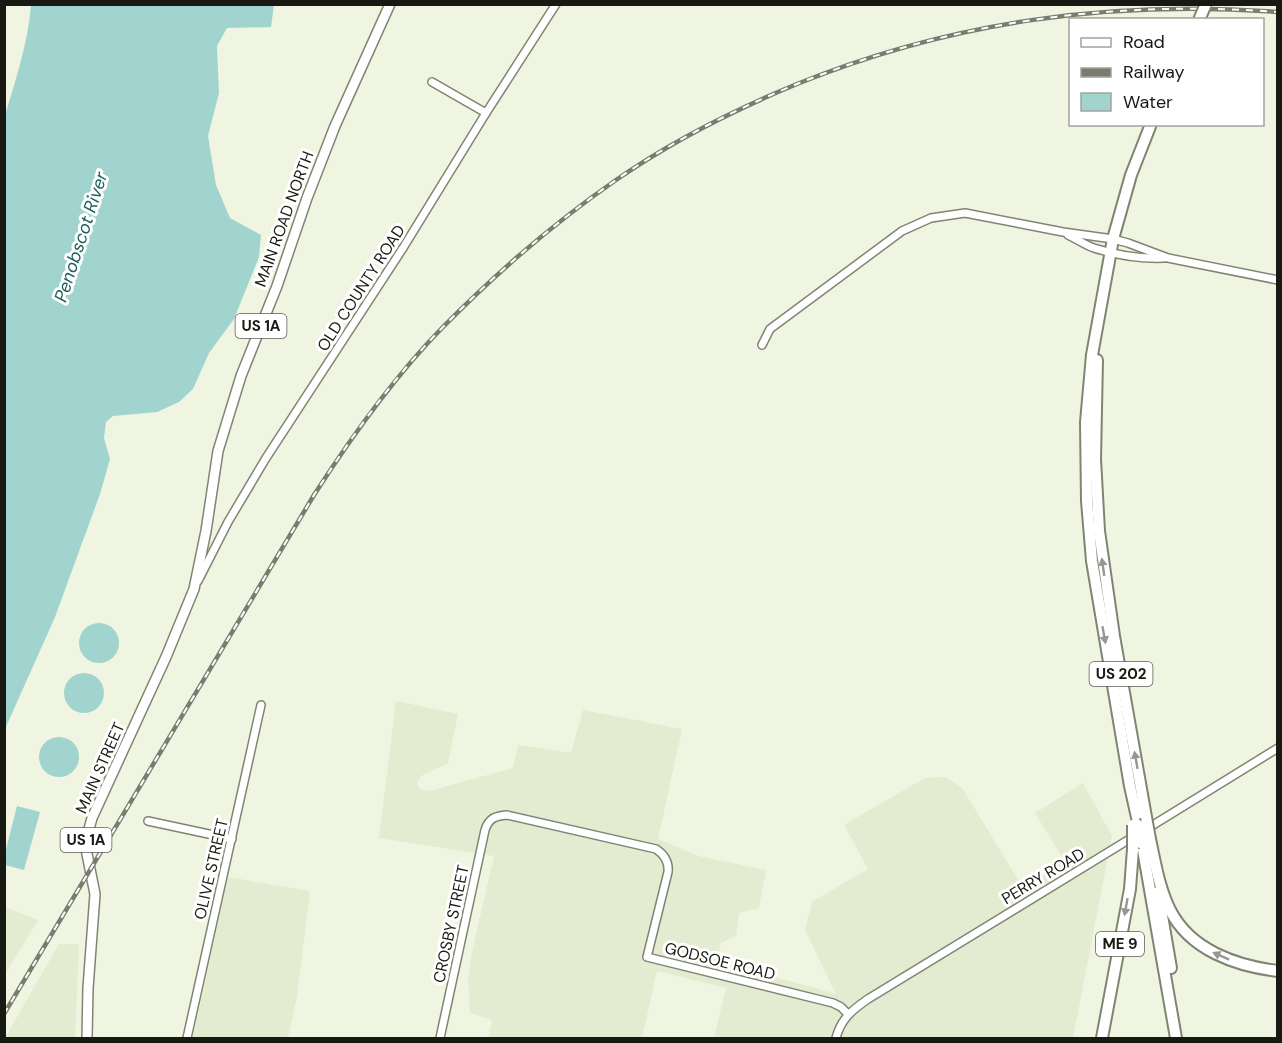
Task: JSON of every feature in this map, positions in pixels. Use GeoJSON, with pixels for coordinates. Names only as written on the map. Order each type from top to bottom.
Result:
{"type":"FeatureCollection","features":[{"type":"Feature","properties":{"kind":"highway"},"geometry":{"type":"LineString","coordinates":[[1200,18],[1206,4]]}},
{"type":"Feature","properties":{"kind":"highway","name":"US 202"},"geometry":{"type":"LineString","coordinates":[[1130,786],[1094,572],[1088,515],[1086,411],[1090,365],[1110,252],[1131,176],[1150,126]]}},
{"type":"Feature","properties":{"kind":"highway","name":"US 202"},"geometry":{"type":"LineString","coordinates":[[1098,323],[1095,448],[1102,558],[1142,844],[1154,859]]}},
{"type":"Feature","properties":{"kind":"highway","name":"ME 9"},"geometry":{"type":"LineString","coordinates":[[1102,1038],[1130,889],[1142,844],[1130,786]]}},
{"type":"Feature","properties":{"kind":"highway"},"geometry":{"type":"LineString","coordinates":[[1142,844],[1176,1038]]}},
{"type":"Feature","properties":{"kind":"highway"},"geometry":{"type":"LineString","coordinates":[[1154,859],[1170,909],[1179,924],[1191,937],[1226,958],[1251,967],[1278,971]]}},
{"type":"Feature","properties":{"kind":"highway","name":"ME 9"},"geometry":{"type":"LineString","coordinates":[[1154,859],[1183,1038]]}},
{"type":"Feature","properties":{"kind":"main road","name":"MAIN ROAD NORTH"},"geometry":{"type":"LineString","coordinates":[[166,657],[194,589],[206,531],[218,451],[241,376],[277,286],[335,126],[390,4]]}},
{"type":"Feature","properties":{"kind":"main road","name":"MAIN STREET"},"geometry":{"type":"LineString","coordinates":[[87,1038],[95,894],[86,844],[92,818],[166,657]]}},
{"type":"Feature","properties":{"kind":"street","name":"OLD COUNTY ROAD"},"geometry":{"type":"LineString","coordinates":[[194,589],[228,522],[266,458],[403,248],[556,4]]}},
{"type":"Feature","properties":{"kind":"street"},"geometry":{"type":"LineString","coordinates":[[432,82],[486,113]]}},
{"type":"Feature","properties":{"kind":"street"},"geometry":{"type":"LineString","coordinates":[[762,345],[770,329],[902,231],[931,218],[965,213],[1113,239],[1168,258],[1278,280]]}},
{"type":"Feature","properties":{"kind":"street"},"geometry":{"type":"LineString","coordinates":[[1064,232],[1092,247],[1110,252],[1144,259],[1168,258]]}},
{"type":"Feature","properties":{"kind":"street","name":"OLIVE STREET"},"geometry":{"type":"LineString","coordinates":[[187,1038],[261,705]]}},
{"type":"Feature","properties":{"kind":"street","name":"PERRY ROAD"},"geometry":{"type":"LineString","coordinates":[[836,1038],[840,1025],[848,1014],[887,987],[1278,748]]}},
{"type":"Feature","properties":{"kind":"street","name":"GODSOE ROAD"},"geometry":{"type":"LineString","coordinates":[[493,818],[507,815],[656,849],[662,853],[669,865],[647,957],[833,1003],[848,1014]]}},
{"type":"Feature","properties":{"kind":"street","name":"CROSBY STREET"},"geometry":{"type":"LineString","coordinates":[[440,1038],[485,830],[487,823],[493,818]]}},
{"type":"Feature","properties":{"kind":"street"},"geometry":{"type":"LineString","coordinates":[[148,820],[232,839]]}},
{"type":"Feature","properties":{"kind":"shaded area"},"geometry":{"type":"Polygon","coordinates":[[[396,701],[458,714],[448,763],[421,776],[417,783],[420,789],[430,791],[513,768],[518,745],[571,753],[583,710],[682,729],[658,839],[698,856],[766,870],[759,908],[739,913],[736,936],[721,943],[717,961],[836,994],[805,930],[812,902],[868,869],[844,825],[925,778],[946,777],[962,788],[1022,886],[1064,860],[1035,813],[1083,783],[1112,836],[1073,1038],[714,1038],[726,988],[657,971],[642,1038],[488,1038],[492,1020],[470,1013],[468,979],[494,856],[379,838],[396,701]]]}},
{"type":"Feature","properties":{"kind":"shaded area"},"geometry":{"type":"Polygon","coordinates":[[[228,877],[310,891],[297,996],[288,1038],[193,1038],[228,877]]]}},
{"type":"Feature","properties":{"kind":"shaded area"},"geometry":{"type":"Polygon","coordinates":[[[4,907],[38,920],[5,974],[4,907]]]}},
{"type":"Feature","properties":{"kind":"shaded area"},"geometry":{"type":"Polygon","coordinates":[[[59,944],[79,944],[75,1038],[5,1038],[59,944]]]}},
{"type":"Feature","properties":{"kind":"water","name":"Penobscot River"},"geometry":{"type":"Polygon","coordinates":[[[31,5],[274,5],[271,27],[227,28],[217,46],[219,93],[208,136],[216,185],[230,218],[261,235],[259,257],[234,319],[209,353],[193,389],[179,402],[157,412],[113,416],[106,422],[104,438],[110,459],[100,494],[55,617],[5,729],[4,119],[24,48],[31,5]]]}},
{"type":"Feature","properties":{"kind":"water"},"geometry":{"type":"Polygon","coordinates":[[[99,623],[113,629],[119,643],[113,657],[99,663],[85,657],[79,643],[85,629],[99,623]]]}},
{"type":"Feature","properties":{"kind":"water"},"geometry":{"type":"Polygon","coordinates":[[[84,673],[98,679],[104,693],[98,707],[84,713],[70,707],[64,693],[70,679],[84,673]]]}},
{"type":"Feature","properties":{"kind":"water"},"geometry":{"type":"Polygon","coordinates":[[[59,737],[73,743],[79,757],[73,771],[59,777],[45,771],[39,757],[45,743],[59,737]]]}},
{"type":"Feature","properties":{"kind":"water"},"geometry":{"type":"Polygon","coordinates":[[[17,806],[40,812],[24,870],[5,865],[5,853],[17,806]]]}},
{"type":"Feature","properties":{"kind":"railway"},"geometry":{"type":"LineString","coordinates":[[4,1014],[314,495],[358,429],[390,387],[442,328],[483,288],[548,231],[616,180],[681,139],[750,104],[797,84],[914,44],[974,30],[1094,13],[1154,9],[1278,12]]}}]}
